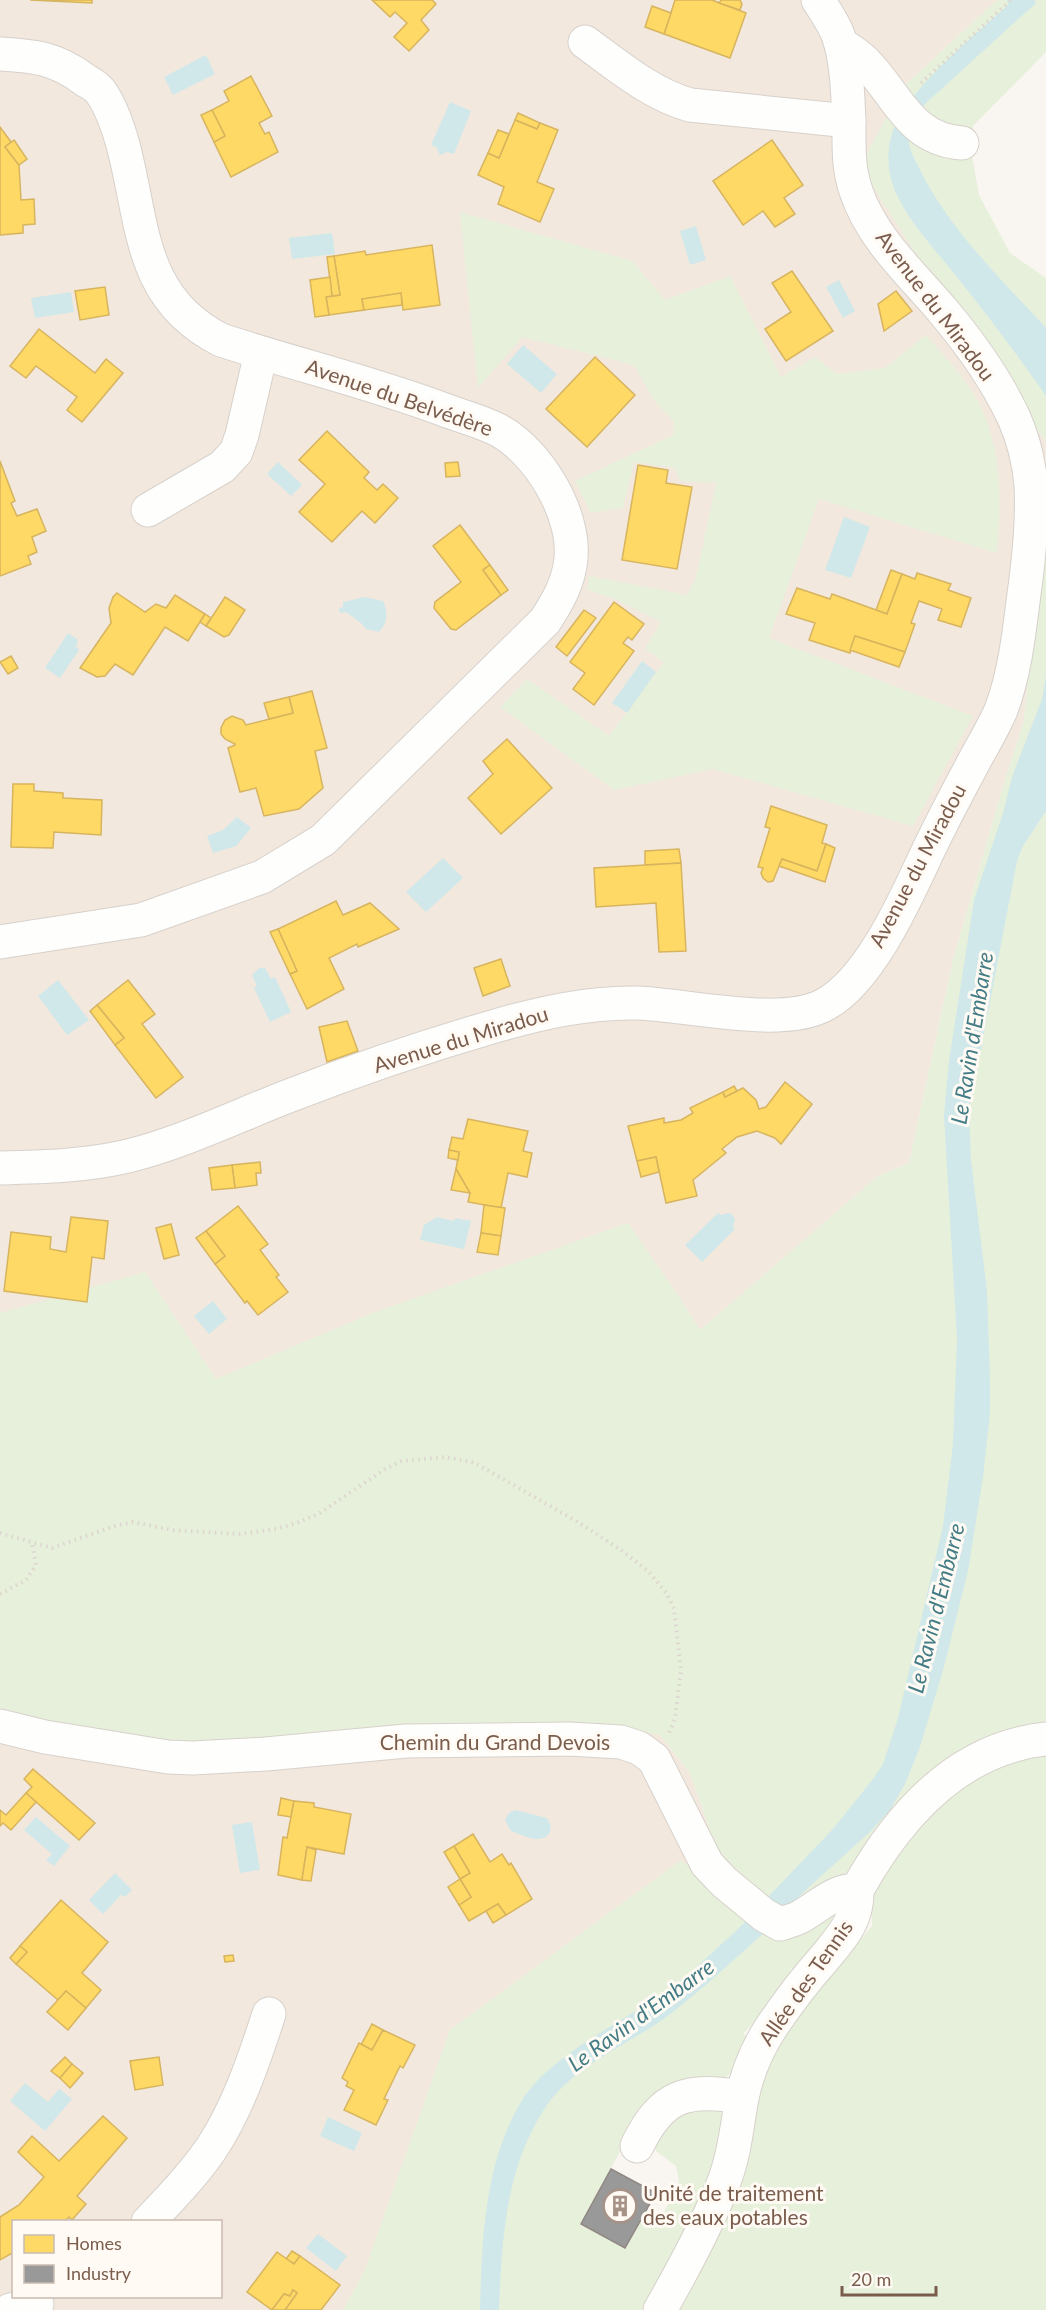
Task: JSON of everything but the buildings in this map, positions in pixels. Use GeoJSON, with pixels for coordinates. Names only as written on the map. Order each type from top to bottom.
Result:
{"type":"FeatureCollection","features":[{"type":"Feature","properties":{"kind":"street","name":"Avenue du Miradou"},"geometry":{"type":"LineString","coordinates":[[0,1168],[48,1167],[128,1156],[161,1146],[305,1090],[460,1036],[532,1015],[586,1006],[636,1003],[762,1014],[810,1012],[832,1001],[857,977],[895,919],[1003,703],[1016,653],[1023,600],[1029,553],[1031,484],[1025,452],[1015,420],[980,359],[942,310],[899,262],[856,194],[849,166],[849,121],[841,44],[831,20],[818,0]]}},
{"type":"Feature","properties":{"kind":"street"},"geometry":{"type":"LineString","coordinates":[[585,42],[670,100],[690,105],[849,121]]}},
{"type":"Feature","properties":{"kind":"street"},"geometry":{"type":"LineString","coordinates":[[841,44],[864,61],[906,117],[927,133],[946,142],[962,143]]}},
{"type":"Feature","properties":{"kind":"street","name":"Avenue du Belvédère"},"geometry":{"type":"LineString","coordinates":[[0,54],[43,57],[74,71],[99,90],[117,126],[127,162],[138,221],[156,275],[169,298],[202,330],[221,340],[420,401],[498,430],[520,446],[553,487],[570,534],[571,558],[567,580],[559,601],[545,621],[323,840],[262,877],[141,920],[0,942]]}},
{"type":"Feature","properties":{"kind":"street"},"geometry":{"type":"LineString","coordinates":[[148,510],[222,467],[236,452],[261,353]]}},
{"type":"Feature","properties":{"kind":"street","name":"Chemin du Grand Devois"},"geometry":{"type":"LineString","coordinates":[[0,1726],[168,1757],[266,1754],[406,1741],[569,1738],[621,1742],[639,1748],[654,1759]]}},
{"type":"Feature","properties":{"kind":"street"},"geometry":{"type":"LineString","coordinates":[[654,1759],[707,1864],[724,1882],[764,1915],[780,1924],[798,1918],[833,1895],[847,1890],[857,1890],[892,1833],[953,1773],[1005,1748],[1046,1739]]}},
{"type":"Feature","properties":{"kind":"street","name":"Allée des Tennis"},"geometry":{"type":"LineString","coordinates":[[660,2310],[685,2266],[725,2178],[735,2144],[742,2097],[752,2065],[771,2026],[851,1924],[857,1905],[857,1890]]}},
{"type":"Feature","properties":{"kind":"street"},"geometry":{"type":"LineString","coordinates":[[150,2220],[212,2148],[251,2068],[269,2014]]}},
{"type":"Feature","properties":{"kind":"street"},"geometry":{"type":"LineString","coordinates":[[637,2146],[650,2121],[665,2106],[675,2100],[699,2092],[742,2097]]}},
{"type":"Feature","properties":{"kind":"path"},"geometry":{"type":"LineString","coordinates":[[917,86],[1011,0]]}},
{"type":"Feature","properties":{"kind":"path"},"geometry":{"type":"LineString","coordinates":[[0,1533],[52,1548],[133,1522],[173,1530],[240,1534],[276,1529],[320,1513],[385,1469],[402,1461],[446,1457],[476,1463],[578,1522],[621,1550],[649,1572],[667,1594],[674,1609],[681,1671],[672,1727],[654,1759]]}},
{"type":"Feature","properties":{"kind":"path"},"geometry":{"type":"LineString","coordinates":[[0,1594],[26,1580],[36,1565],[32,1543]]}},
{"type":"Feature","properties":{"kind":"shaded area"},"geometry":{"type":"Polygon","coordinates":[[[0,0],[997,0],[903,87],[924,267],[1046,442],[1042,547],[1024,721],[953,960],[909,1163],[878,1176],[700,1331],[660,1735],[690,1773],[716,1847],[754,1890],[468,2310],[0,2310],[0,0]]]}},
{"type":"Feature","properties":{"kind":"green space"},"geometry":{"type":"Polygon","coordinates":[[[997,0],[1046,0],[1046,52],[973,126],[971,150],[979,195],[1010,253],[1046,278],[1046,442],[924,267],[860,166],[903,87],[997,0]]]}},
{"type":"Feature","properties":{"kind":"green space"},"geometry":{"type":"Polygon","coordinates":[[[460,212],[632,261],[665,300],[730,276],[781,377],[815,357],[837,374],[885,368],[926,335],[967,384],[988,423],[994,444],[999,487],[997,553],[819,499],[769,638],[973,716],[913,826],[713,769],[614,790],[500,707],[527,679],[609,736],[664,662],[645,649],[661,622],[613,598],[587,590],[589,576],[687,595],[696,578],[716,483],[680,481],[675,468],[634,462],[623,508],[591,513],[575,481],[673,435],[674,422],[654,400],[634,365],[522,337],[478,388],[460,212]]]}},
{"type":"Feature","properties":{"kind":"green space"},"geometry":{"type":"Polygon","coordinates":[[[1046,461],[1046,2310],[679,2310],[724,2224],[763,2071],[785,2031],[872,1926],[871,1898],[781,1914],[754,1890],[716,1847],[690,1773],[660,1735],[632,1730],[207,1748],[0,1716],[0,1313],[145,1272],[216,1379],[375,1312],[628,1223],[700,1330],[878,1176],[909,1163],[953,960],[1024,721],[1042,547],[1046,461]]]}},
{"type":"Feature","properties":{"kind":"green space"},"geometry":{"type":"Polygon","coordinates":[[[681,1860],[769,1932],[846,1903],[796,1973],[791,1968],[779,1993],[743,2034],[753,2040],[733,2071],[725,2078],[639,2116],[581,2224],[625,2248],[641,2220],[657,2227],[679,2181],[676,2166],[656,2151],[654,2132],[691,2106],[718,2110],[728,2119],[717,2167],[646,2310],[343,2310],[364,2272],[450,2030],[681,1860]]]}},
{"type":"Feature","properties":{"kind":"water"},"geometry":{"type":"Polygon","coordinates":[[[1007,0],[1034,0],[1036,3],[926,103],[915,117],[908,138],[912,154],[920,170],[946,213],[977,253],[1046,328],[1046,396],[989,318],[914,223],[895,191],[889,166],[890,140],[905,108],[946,61],[1008,5],[1007,0]]]}},
{"type":"Feature","properties":{"kind":"water"},"geometry":{"type":"Polygon","coordinates":[[[206,55],[215,74],[173,95],[164,77],[206,55]]]}},
{"type":"Feature","properties":{"kind":"water"},"geometry":{"type":"Polygon","coordinates":[[[450,102],[471,111],[454,154],[447,152],[440,155],[436,147],[431,145],[450,102]]]}},
{"type":"Feature","properties":{"kind":"water"},"geometry":{"type":"Polygon","coordinates":[[[696,226],[706,260],[690,265],[680,231],[696,226]]]}},
{"type":"Feature","properties":{"kind":"water"},"geometry":{"type":"Polygon","coordinates":[[[332,233],[335,254],[292,259],[289,238],[332,233]]]}},
{"type":"Feature","properties":{"kind":"water"},"geometry":{"type":"Polygon","coordinates":[[[839,280],[855,311],[843,318],[826,287],[839,280]]]}},
{"type":"Feature","properties":{"kind":"water"},"geometry":{"type":"Polygon","coordinates":[[[71,292],[74,312],[35,318],[31,298],[71,292]]]}},
{"type":"Feature","properties":{"kind":"water"},"geometry":{"type":"Polygon","coordinates":[[[523,345],[557,374],[541,393],[507,364],[523,345]]]}},
{"type":"Feature","properties":{"kind":"water"},"geometry":{"type":"Polygon","coordinates":[[[278,462],[302,485],[291,496],[267,474],[278,462]]]}},
{"type":"Feature","properties":{"kind":"water"},"geometry":{"type":"Polygon","coordinates":[[[844,517],[870,527],[851,578],[825,570],[844,517]]]}},
{"type":"Feature","properties":{"kind":"water"},"geometry":{"type":"Polygon","coordinates":[[[365,597],[383,601],[386,617],[379,632],[366,629],[346,612],[340,613],[339,608],[343,607],[343,602],[365,597]]]}},
{"type":"Feature","properties":{"kind":"water"},"geometry":{"type":"Polygon","coordinates":[[[68,633],[78,640],[76,646],[79,650],[60,678],[45,668],[68,633]]]}},
{"type":"Feature","properties":{"kind":"water"},"geometry":{"type":"Polygon","coordinates":[[[642,661],[656,672],[627,713],[612,703],[642,661]]]}},
{"type":"Feature","properties":{"kind":"water","name":"Le Ravin d'Embarre"},"geometry":{"type":"Polygon","coordinates":[[[1046,676],[1046,811],[1023,846],[1017,861],[969,1111],[971,1160],[987,1291],[990,1413],[983,1477],[968,1571],[944,1667],[920,1747],[905,1784],[890,1810],[870,1832],[781,1914],[767,1898],[833,1829],[883,1764],[898,1718],[943,1526],[953,1444],[957,1339],[944,1115],[949,1061],[974,900],[1003,813],[1012,777],[1042,699],[1046,676]]]}},
{"type":"Feature","properties":{"kind":"water"},"geometry":{"type":"Polygon","coordinates":[[[237,817],[251,828],[236,846],[213,853],[207,836],[223,830],[237,817]]]}},
{"type":"Feature","properties":{"kind":"water"},"geometry":{"type":"Polygon","coordinates":[[[443,858],[463,878],[426,912],[406,892],[443,858]]]}},
{"type":"Feature","properties":{"kind":"water"},"geometry":{"type":"Polygon","coordinates":[[[259,968],[265,968],[271,979],[275,977],[291,1012],[270,1022],[254,988],[257,986],[252,975],[259,968]]]}},
{"type":"Feature","properties":{"kind":"water"},"geometry":{"type":"Polygon","coordinates":[[[58,980],[89,1020],[67,1035],[38,996],[58,980]]]}},
{"type":"Feature","properties":{"kind":"water"},"geometry":{"type":"Polygon","coordinates":[[[718,1213],[732,1214],[735,1229],[702,1262],[685,1245],[718,1213]]]}},
{"type":"Feature","properties":{"kind":"water"},"geometry":{"type":"Polygon","coordinates":[[[437,1217],[454,1221],[455,1218],[471,1221],[464,1249],[420,1240],[424,1225],[437,1217]]]}},
{"type":"Feature","properties":{"kind":"water"},"geometry":{"type":"Polygon","coordinates":[[[213,1301],[227,1319],[209,1334],[194,1316],[213,1301]]]}},
{"type":"Feature","properties":{"kind":"water"},"geometry":{"type":"Polygon","coordinates":[[[515,1810],[547,1818],[551,1826],[546,1837],[535,1839],[510,1830],[505,1820],[509,1813],[515,1810]]]}},
{"type":"Feature","properties":{"kind":"water"},"geometry":{"type":"Polygon","coordinates":[[[36,1817],[70,1846],[54,1866],[46,1860],[52,1854],[24,1830],[36,1817]]]}},
{"type":"Feature","properties":{"kind":"water"},"geometry":{"type":"Polygon","coordinates":[[[252,1822],[260,1870],[240,1873],[232,1825],[252,1822]]]}},
{"type":"Feature","properties":{"kind":"water"},"geometry":{"type":"Polygon","coordinates":[[[115,1873],[132,1890],[125,1897],[121,1895],[103,1914],[89,1900],[115,1873]]]}},
{"type":"Feature","properties":{"kind":"water","name":"Le Ravin d'Embarre"},"geometry":{"type":"Polygon","coordinates":[[[750,1918],[766,1931],[673,2012],[588,2066],[557,2092],[545,2108],[521,2155],[508,2205],[499,2310],[480,2310],[484,2230],[492,2177],[499,2151],[521,2102],[548,2070],[586,2042],[675,1984],[750,1918]]]}},
{"type":"Feature","properties":{"kind":"water"},"geometry":{"type":"Polygon","coordinates":[[[25,2083],[48,2102],[59,2089],[72,2099],[45,2131],[10,2101],[25,2083]]]}},
{"type":"Feature","properties":{"kind":"water"},"geometry":{"type":"Polygon","coordinates":[[[328,2117],[362,2133],[354,2151],[320,2136],[328,2117]]]}},
{"type":"Feature","properties":{"kind":"water"},"geometry":{"type":"Polygon","coordinates":[[[318,2234],[347,2256],[336,2271],[306,2248],[318,2234]]]}},
{"type":"Feature","properties":{"kind":"place","name":"Unité de traitement des eaux potables"},"geometry":{"type":"Point","coordinates":[620,2206]}}]}
